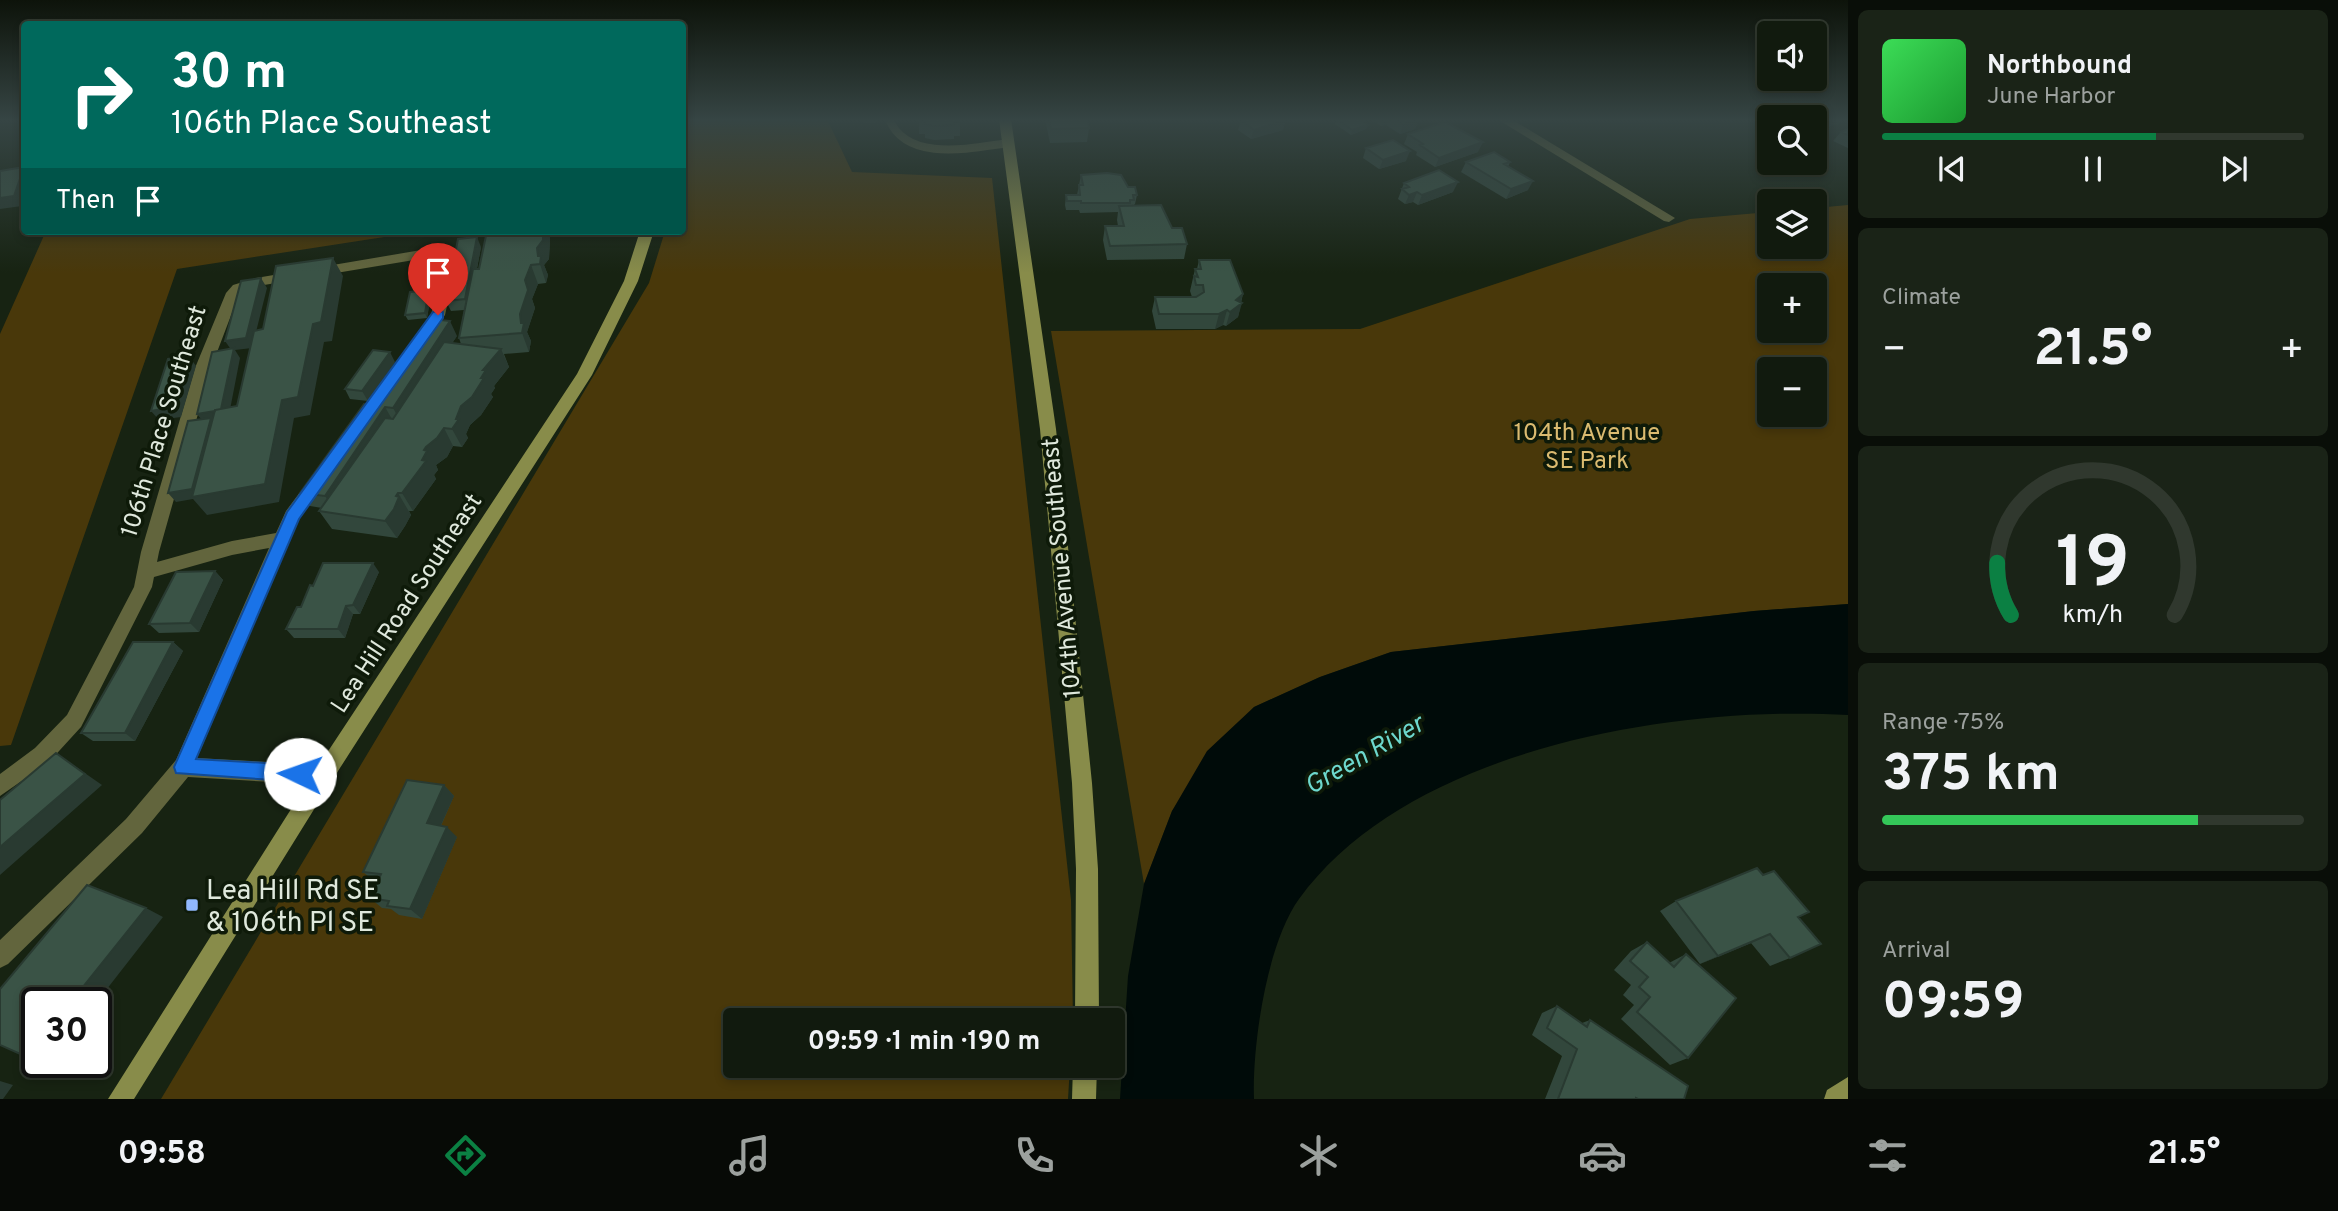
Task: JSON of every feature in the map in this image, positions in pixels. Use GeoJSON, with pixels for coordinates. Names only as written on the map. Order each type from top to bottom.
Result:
{"type":"FeatureCollection","features":[{"type":"Feature","properties":{"kind":"street","name":"104th Avenue Southeast"},"geometry":{"type":"LineString","coordinates":[[1013,170],[1048,429],[1082,783],[1087,869],[1087,1008]]}},
{"type":"Feature","properties":{"kind":"street"},"geometry":{"type":"LineString","coordinates":[[1589,170],[1669,218]]}},
{"type":"Feature","properties":{"kind":"street","name":"Lea Hill Road Southeast"},"geometry":{"type":"LineString","coordinates":[[120,1099],[324,775],[584,374],[631,281],[646,235]]}},
{"type":"Feature","properties":{"kind":"street","name":"106th Place Southeast"},"geometry":{"type":"LineString","coordinates":[[0,786],[42,755],[74,721],[143,587],[203,368],[231,296],[238,288],[269,279],[439,251],[452,252],[438,315],[414,349]]}},
{"type":"Feature","properties":{"kind":"street"},"geometry":{"type":"LineString","coordinates":[[0,956],[134,826],[183,767],[292,516],[333,460]]}},
{"type":"Feature","properties":{"kind":"street","name":"106th Place Southeast"},"geometry":{"type":"LineString","coordinates":[[146,572],[232,548],[282,539]]}},
{"type":"Feature","properties":{"kind":"street"},"geometry":{"type":"LineString","coordinates":[[183,767],[324,775]]}},
{"type":"Feature","properties":{"kind":"street"},"geometry":{"type":"LineString","coordinates":[[1084,1099],[1085,1078]]}},
{"type":"Feature","properties":{"kind":"street"},"geometry":{"type":"LineString","coordinates":[[1836,1099],[1848,1089]]}},
{"type":"Feature","properties":{"kind":"green space"},"geometry":{"type":"Polygon","coordinates":[[[686,170],[851,170],[992,178],[1071,900],[1073,1008],[723,1008],[723,1078],[1069,1078],[1068,1099],[161,1099],[649,283],[664,235],[686,235],[686,170]]]}},
{"type":"Feature","properties":{"kind":"green space","name":"104th Avenue SE Park"},"geometry":{"type":"Polygon","coordinates":[[[1848,205],[1848,604],[1754,611],[1391,652],[1320,677],[1254,707],[1172,811],[1144,884],[1051,331],[1360,329],[1690,219],[1757,213],[1757,259],[1827,259],[1827,207],[1848,205]]]}},
{"type":"Feature","properties":{"kind":"green space"},"geometry":{"type":"Polygon","coordinates":[[[44,235],[397,235],[177,269],[11,745],[0,746],[0,334],[44,235]]]}},
{"type":"Feature","properties":{"kind":"water","name":"Green River"},"geometry":{"type":"Polygon","coordinates":[[[1848,604],[1848,715],[1779,714],[1704,718],[1626,729],[1549,747],[1475,772],[1407,805],[1347,847],[1299,899],[1288,918],[1278,941],[1264,995],[1256,1051],[1254,1099],[1120,1099],[1121,1078],[1125,1078],[1128,976],[1144,884],[1172,811],[1207,751],[1254,707],[1320,677],[1391,652],[1754,611],[1848,604]]]}},
{"type":"Feature","properties":{"kind":"building"},"geometry":{"type":"Polygon","coordinates":[[[21,170],[14,196],[0,198],[0,171],[21,170]]]}},
{"type":"Feature","properties":{"kind":"building"},"geometry":{"type":"Polygon","coordinates":[[[1438,170],[1458,182],[1422,195],[1417,192],[1409,195],[1402,189],[1409,187],[1404,183],[1438,170]]]}},
{"type":"Feature","properties":{"kind":"building"},"geometry":{"type":"Polygon","coordinates":[[[1480,170],[1515,170],[1533,181],[1511,189],[1480,170]]]}},
{"type":"Feature","properties":{"kind":"building"},"geometry":{"type":"Polygon","coordinates":[[[1081,175],[1121,175],[1128,187],[1135,187],[1137,195],[1133,195],[1134,200],[1130,200],[1130,203],[1067,201],[1066,195],[1080,195],[1079,185],[1083,185],[1081,175]]]}},
{"type":"Feature","properties":{"kind":"building"},"geometry":{"type":"Polygon","coordinates":[[[1161,205],[1172,228],[1182,228],[1187,244],[1110,246],[1105,226],[1124,226],[1119,206],[1161,205]]]}},
{"type":"Feature","properties":{"kind":"building"},"geometry":{"type":"Polygon","coordinates":[[[486,235],[543,235],[537,248],[538,256],[541,256],[540,264],[531,265],[525,280],[528,290],[520,314],[521,323],[524,323],[522,333],[459,338],[473,269],[479,269],[486,235]]]}},
{"type":"Feature","properties":{"kind":"building"},"geometry":{"type":"Polygon","coordinates":[[[477,237],[465,299],[446,301],[458,239],[477,237]]]}},
{"type":"Feature","properties":{"kind":"building"},"geometry":{"type":"Polygon","coordinates":[[[333,258],[321,322],[313,324],[298,397],[282,400],[265,484],[192,497],[215,410],[237,406],[254,331],[263,329],[276,266],[333,258]]]}},
{"type":"Feature","properties":{"kind":"building"},"geometry":{"type":"Polygon","coordinates":[[[1199,260],[1230,260],[1243,294],[1236,300],[1242,303],[1230,312],[1227,310],[1219,314],[1159,314],[1155,297],[1196,297],[1204,292],[1203,285],[1196,285],[1194,276],[1198,277],[1195,269],[1201,269],[1199,260]]]}},
{"type":"Feature","properties":{"kind":"building"},"geometry":{"type":"Polygon","coordinates":[[[261,278],[246,338],[225,341],[241,281],[261,278]]]}},
{"type":"Feature","properties":{"kind":"building"},"geometry":{"type":"Polygon","coordinates":[[[429,290],[425,313],[405,315],[410,292],[429,290]]]}},
{"type":"Feature","properties":{"kind":"building"},"geometry":{"type":"Polygon","coordinates":[[[432,319],[450,321],[393,408],[385,407],[325,496],[300,493],[364,404],[372,405],[432,319]]]}},
{"type":"Feature","properties":{"kind":"building"},"geometry":{"type":"Polygon","coordinates":[[[444,342],[501,349],[483,370],[486,370],[481,378],[484,378],[472,397],[461,406],[456,419],[459,419],[452,429],[444,428],[426,447],[424,450],[427,451],[422,460],[426,461],[402,493],[396,496],[399,497],[394,509],[385,521],[319,511],[385,418],[393,419],[444,342]]]}},
{"type":"Feature","properties":{"kind":"building"},"geometry":{"type":"Polygon","coordinates":[[[234,348],[221,409],[197,414],[212,352],[234,348]]]}},
{"type":"Feature","properties":{"kind":"building"},"geometry":{"type":"Polygon","coordinates":[[[373,350],[390,352],[362,391],[345,389],[373,350]]]}},
{"type":"Feature","properties":{"kind":"building"},"geometry":{"type":"Polygon","coordinates":[[[189,356],[173,407],[151,411],[168,359],[189,356]]]}},
{"type":"Feature","properties":{"kind":"building"},"geometry":{"type":"Polygon","coordinates":[[[211,418],[192,489],[168,493],[188,421],[211,418]]]}},
{"type":"Feature","properties":{"kind":"building"},"geometry":{"type":"Polygon","coordinates":[[[323,563],[373,563],[353,605],[346,606],[338,629],[286,629],[297,607],[301,607],[310,585],[313,586],[323,563]]]}},
{"type":"Feature","properties":{"kind":"building"},"geometry":{"type":"Polygon","coordinates":[[[215,571],[190,623],[149,624],[176,572],[215,571]]]}},
{"type":"Feature","properties":{"kind":"building"},"geometry":{"type":"Polygon","coordinates":[[[133,642],[173,642],[125,733],[81,733],[133,642]]]}},
{"type":"Feature","properties":{"kind":"building"},"geometry":{"type":"Polygon","coordinates":[[[56,753],[85,774],[0,847],[0,800],[56,753]]]}},
{"type":"Feature","properties":{"kind":"building"},"geometry":{"type":"Polygon","coordinates":[[[407,780],[444,785],[427,823],[447,827],[410,909],[387,906],[389,901],[370,898],[381,874],[363,872],[407,780]]]}},
{"type":"Feature","properties":{"kind":"building"},"geometry":{"type":"Polygon","coordinates":[[[1757,868],[1763,875],[1774,871],[1809,912],[1798,917],[1821,944],[1790,958],[1770,934],[1718,956],[1676,901],[1757,868]]]}},
{"type":"Feature","properties":{"kind":"building"},"geometry":{"type":"Polygon","coordinates":[[[87,885],[146,908],[83,987],[21,987],[21,1054],[0,1045],[0,989],[87,885]]]}},
{"type":"Feature","properties":{"kind":"building"},"geometry":{"type":"Polygon","coordinates":[[[1647,942],[1674,967],[1686,954],[1736,998],[1688,1058],[1637,1012],[1650,997],[1639,987],[1648,977],[1630,961],[1647,942]]]}},
{"type":"Feature","properties":{"kind":"building"},"geometry":{"type":"Polygon","coordinates":[[[1557,1006],[1587,1027],[1590,1020],[1688,1086],[1684,1099],[1558,1099],[1577,1049],[1547,1028],[1557,1006]]]}},
{"type":"Feature","properties":{"kind":"place","name":"Lea Hill Rd SE & 106th Pl SE"},"geometry":{"type":"Point","coordinates":[192,905]}},
{"type":"Feature","properties":{"kind":"route"},"geometry":{"type":"LineString","coordinates":[[300,774],[183,767],[292,516],[438,315]]}}]}
